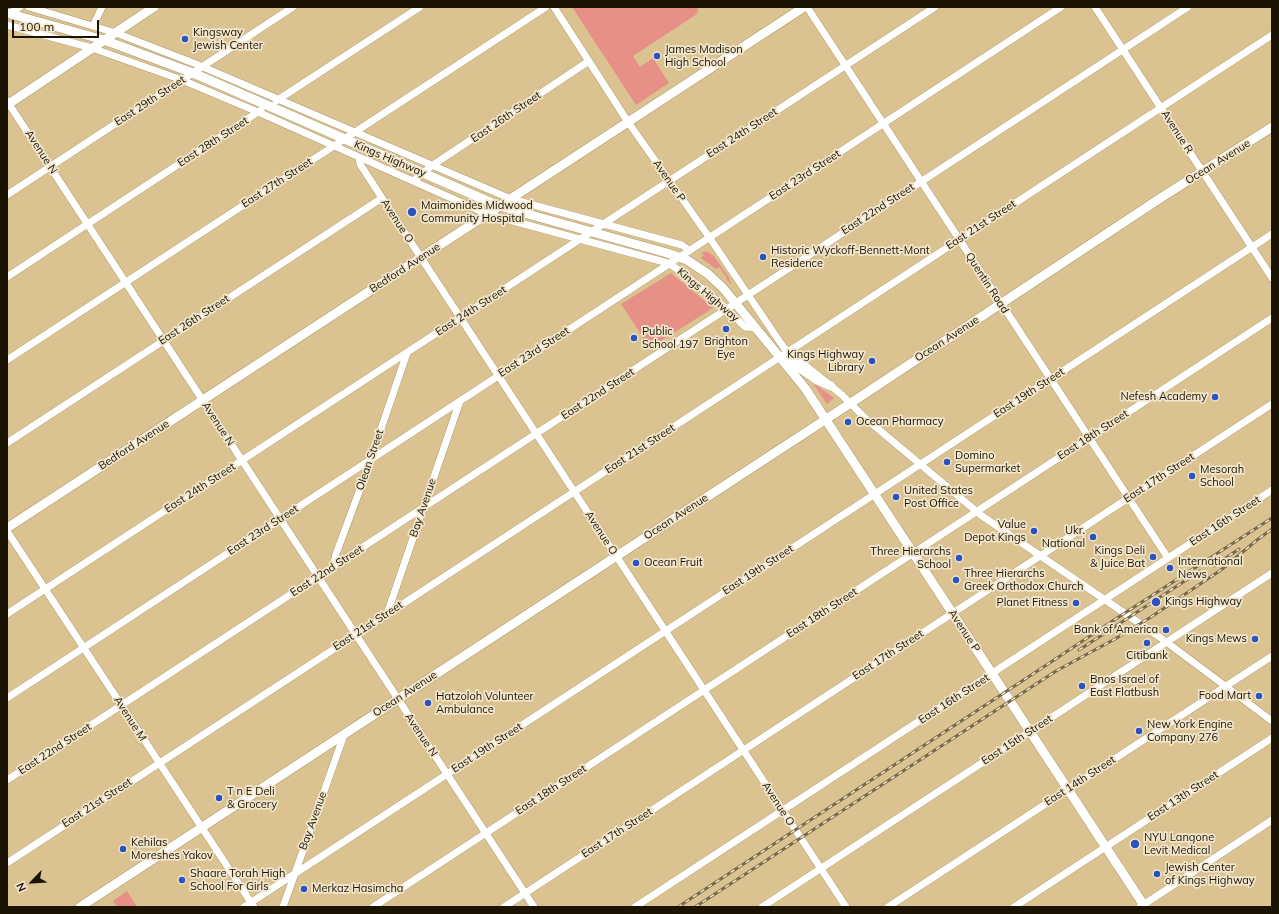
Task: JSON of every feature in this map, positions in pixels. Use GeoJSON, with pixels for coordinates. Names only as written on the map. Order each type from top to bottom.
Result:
{"type":"FeatureCollection","features":[{"type":"Feature","properties":{"kind":"main road"},"geometry":{"type":"LineString","coordinates":[[8,103],[154,7]]}},
{"type":"Feature","properties":{"kind":"main road","name":"Bedford Avenue"},"geometry":{"type":"LineString","coordinates":[[7,530],[804,7]]}},
{"type":"Feature","properties":{"kind":"main road","name":"Kings Highway"},"geometry":{"type":"LineString","coordinates":[[8,14],[104,40],[193,73],[344,140],[499,206],[687,260],[708,274],[723,289],[779,358]]}},
{"type":"Feature","properties":{"kind":"main road","name":"Ocean Avenue"},"geometry":{"type":"LineString","coordinates":[[80,907],[1272,127]]}},
{"type":"Feature","properties":{"kind":"main road"},"geometry":{"type":"LineString","coordinates":[[779,358],[791,362],[817,380],[831,386]]}},
{"type":"Feature","properties":{"kind":"main road","name":"Avenue P"},"geometry":{"type":"LineString","coordinates":[[779,358],[805,388],[1106,847],[1143,906]]}},
{"type":"Feature","properties":{"kind":"street"},"geometry":{"type":"LineString","coordinates":[[8,14],[20,7]]}},
{"type":"Feature","properties":{"kind":"street","name":"Kings Highway"},"geometry":{"type":"LineString","coordinates":[[29,7],[116,33],[203,66],[511,198],[682,245],[689,250]]}},
{"type":"Feature","properties":{"kind":"street"},"geometry":{"type":"LineString","coordinates":[[93,26],[102,7]]}},
{"type":"Feature","properties":{"kind":"street","name":"East 29th Street"},"geometry":{"type":"LineString","coordinates":[[7,195],[293,7]]}},
{"type":"Feature","properties":{"kind":"street","name":"East 28th Street"},"geometry":{"type":"LineString","coordinates":[[7,277],[420,7]]}},
{"type":"Feature","properties":{"kind":"street","name":"East 27th Street"},"geometry":{"type":"LineString","coordinates":[[7,360],[546,7]]}},
{"type":"Feature","properties":{"kind":"street","name":"Avenue P"},"geometry":{"type":"LineString","coordinates":[[554,7],[628,122],[710,237],[788,352]]}},
{"type":"Feature","properties":{"kind":"street","name":"Quentin Road"},"geometry":{"type":"LineString","coordinates":[[807,7],[1168,558]]}},
{"type":"Feature","properties":{"kind":"street","name":"East 24th Street"},"geometry":{"type":"LineString","coordinates":[[7,614],[935,7]]}},
{"type":"Feature","properties":{"kind":"street","name":"East 23rd Street"},"geometry":{"type":"LineString","coordinates":[[7,698],[668,263],[1061,7]]}},
{"type":"Feature","properties":{"kind":"street","name":"Avenue R"},"geometry":{"type":"LineString","coordinates":[[1094,7],[1272,278]]}},
{"type":"Feature","properties":{"kind":"street","name":"East 22nd Street"},"geometry":{"type":"LineString","coordinates":[[7,780],[1188,7]]}},
{"type":"Feature","properties":{"kind":"street","name":"Kings Highway"},"geometry":{"type":"LineString","coordinates":[[7,26],[92,48],[182,80],[258,112],[487,214],[668,263],[683,273],[727,309],[745,327],[755,328]]}},
{"type":"Feature","properties":{"kind":"street","name":"East 21st Street"},"geometry":{"type":"LineString","coordinates":[[7,863],[1272,34]]}},
{"type":"Feature","properties":{"kind":"street","name":"East 26th Street"},"geometry":{"type":"LineString","coordinates":[[413,181],[433,165],[589,62]]}},
{"type":"Feature","properties":{"kind":"street","name":"Avenue N"},"geometry":{"type":"LineString","coordinates":[[8,103],[534,907]]}},
{"type":"Feature","properties":{"kind":"street","name":"Avenue O"},"geometry":{"type":"LineString","coordinates":[[359,157],[360,164],[382,198],[846,907]]}},
{"type":"Feature","properties":{"kind":"street","name":"East 26th Street"},"geometry":{"type":"LineString","coordinates":[[7,443],[382,198]]}},
{"type":"Feature","properties":{"kind":"street","name":"East 19th Street"},"geometry":{"type":"LineString","coordinates":[[244,907],[252,905],[295,874],[447,774],[1272,234]]}},
{"type":"Feature","properties":{"kind":"street","name":"East 18th Street"},"geometry":{"type":"LineString","coordinates":[[373,907],[1272,318]]}},
{"type":"Feature","properties":{"kind":"street"},"geometry":{"type":"LineString","coordinates":[[788,352],[831,386],[858,412],[976,512],[1166,642],[1272,722]]}},
{"type":"Feature","properties":{"kind":"street","name":"Olean Street"},"geometry":{"type":"LineString","coordinates":[[333,568],[336,554],[407,353]]}},
{"type":"Feature","properties":{"kind":"street","name":"Bay Avenue"},"geometry":{"type":"LineString","coordinates":[[387,614],[460,401]]}},
{"type":"Feature","properties":{"kind":"street","name":"East 17th Street"},"geometry":{"type":"LineString","coordinates":[[504,907],[1272,404]]}},
{"type":"Feature","properties":{"kind":"street","name":"East 16th Street"},"geometry":{"type":"LineString","coordinates":[[635,907],[1272,490]]}},
{"type":"Feature","properties":{"kind":"street","name":"Avenue M"},"geometry":{"type":"LineString","coordinates":[[7,530],[252,905]]}},
{"type":"Feature","properties":{"kind":"street","name":"East 15th Street"},"geometry":{"type":"LineString","coordinates":[[762,907],[1272,573]]}},
{"type":"Feature","properties":{"kind":"street","name":"East 14th Street"},"geometry":{"type":"LineString","coordinates":[[888,907],[1272,656]]}},
{"type":"Feature","properties":{"kind":"street","name":"Bay Avenue"},"geometry":{"type":"LineString","coordinates":[[283,907],[344,734]]}},
{"type":"Feature","properties":{"kind":"street","name":"East 13th Street"},"geometry":{"type":"LineString","coordinates":[[1014,907],[1272,738]]}},
{"type":"Feature","properties":{"kind":"street"},"geometry":{"type":"LineString","coordinates":[[1143,906],[1272,820]]}},
{"type":"Feature","properties":{"kind":"shaded area"},"geometry":{"type":"Polygon","coordinates":[[[572,7],[697,7],[698,9],[697,14],[633,56],[640,67],[653,58],[669,83],[636,105],[572,7]]]}},
{"type":"Feature","properties":{"kind":"shaded area"},"geometry":{"type":"Polygon","coordinates":[[[706,251],[713,255],[732,284],[726,279],[727,278],[719,267],[716,269],[701,258],[704,255],[701,253],[706,251]]]}},
{"type":"Feature","properties":{"kind":"shaded area"},"geometry":{"type":"Polygon","coordinates":[[[671,273],[713,308],[650,348],[621,304],[671,273]]]}},
{"type":"Feature","properties":{"kind":"shaded area"},"geometry":{"type":"Polygon","coordinates":[[[815,384],[834,398],[827,404],[814,385],[815,384]]]}},
{"type":"Feature","properties":{"kind":"shaded area"},"geometry":{"type":"Polygon","coordinates":[[[127,891],[137,907],[117,907],[113,901],[127,891]]]}},
{"type":"Feature","properties":{"kind":"railway"},"geometry":{"type":"LineString","coordinates":[[678,907],[1114,620],[1272,518]]}},
{"type":"Feature","properties":{"kind":"railway"},"geometry":{"type":"LineString","coordinates":[[695,907],[1056,671],[1115,639],[1151,617],[1221,570],[1272,529]]}},
{"type":"Feature","properties":{"kind":"railway"},"geometry":{"type":"LineString","coordinates":[[1214,566],[1239,549]]}},
{"type":"Feature","properties":{"kind":"railway"},"geometry":{"type":"LineString","coordinates":[[1079,650],[1200,571]]}},
{"type":"Feature","properties":{"kind":"place","name":"Kingsway Jewish Center"},"geometry":{"type":"Point","coordinates":[185,39]}},
{"type":"Feature","properties":{"kind":"place","name":"James Madison High School"},"geometry":{"type":"Point","coordinates":[657,56]}},
{"type":"Feature","properties":{"kind":"place","name":"Maimonides Midwood Community Hospital"},"geometry":{"type":"Point","coordinates":[412,212]}},
{"type":"Feature","properties":{"kind":"place","name":"Historic Wyckoff-Bennett-Mont Residence"},"geometry":{"type":"Point","coordinates":[763,257]}},
{"type":"Feature","properties":{"kind":"place","name":"Brighton Eye"},"geometry":{"type":"Point","coordinates":[726,329]}},
{"type":"Feature","properties":{"kind":"place","name":"Public School 197"},"geometry":{"type":"Point","coordinates":[634,338]}},
{"type":"Feature","properties":{"kind":"place","name":"Kings Highway Library"},"geometry":{"type":"Point","coordinates":[872,361]}},
{"type":"Feature","properties":{"kind":"place","name":"Nefesh Academy"},"geometry":{"type":"Point","coordinates":[1215,397]}},
{"type":"Feature","properties":{"kind":"place","name":"Ocean Pharmacy"},"geometry":{"type":"Point","coordinates":[848,422]}},
{"type":"Feature","properties":{"kind":"place","name":"Domino Supermarket"},"geometry":{"type":"Point","coordinates":[947,462]}},
{"type":"Feature","properties":{"kind":"place","name":"Mesorah School"},"geometry":{"type":"Point","coordinates":[1192,476]}},
{"type":"Feature","properties":{"kind":"place","name":"United States Post Office"},"geometry":{"type":"Point","coordinates":[896,497]}},
{"type":"Feature","properties":{"kind":"place","name":"Value Depot Kings"},"geometry":{"type":"Point","coordinates":[1034,531]}},
{"type":"Feature","properties":{"kind":"place","name":"Ukr. National"},"geometry":{"type":"Point","coordinates":[1093,537]}},
{"type":"Feature","properties":{"kind":"place","name":"Kings Deli & Juice Bat"},"geometry":{"type":"Point","coordinates":[1153,557]}},
{"type":"Feature","properties":{"kind":"place","name":"Three Hierarchs School"},"geometry":{"type":"Point","coordinates":[959,558]}},
{"type":"Feature","properties":{"kind":"place","name":"Ocean Fruit"},"geometry":{"type":"Point","coordinates":[636,563]}},
{"type":"Feature","properties":{"kind":"place","name":"International News"},"geometry":{"type":"Point","coordinates":[1170,568]}},
{"type":"Feature","properties":{"kind":"place","name":"Three Hierarchs Greek Orthodox Church"},"geometry":{"type":"Point","coordinates":[956,580]}},
{"type":"Feature","properties":{"kind":"place","name":"Kings Highway"},"geometry":{"type":"Point","coordinates":[1156,602]}},
{"type":"Feature","properties":{"kind":"place","name":"Planet Fitness"},"geometry":{"type":"Point","coordinates":[1076,603]}},
{"type":"Feature","properties":{"kind":"place","name":"Bank of America"},"geometry":{"type":"Point","coordinates":[1166,630]}},
{"type":"Feature","properties":{"kind":"place","name":"Kings Mews"},"geometry":{"type":"Point","coordinates":[1255,639]}},
{"type":"Feature","properties":{"kind":"place","name":"Citibank"},"geometry":{"type":"Point","coordinates":[1147,643]}},
{"type":"Feature","properties":{"kind":"place","name":"Bnos Israel of East Flatbush"},"geometry":{"type":"Point","coordinates":[1082,686]}},
{"type":"Feature","properties":{"kind":"place","name":"Food Mart"},"geometry":{"type":"Point","coordinates":[1259,696]}},
{"type":"Feature","properties":{"kind":"place","name":"Hatzoloh Volunteer Ambulance"},"geometry":{"type":"Point","coordinates":[428,703]}},
{"type":"Feature","properties":{"kind":"place","name":"New York Engine Company 276"},"geometry":{"type":"Point","coordinates":[1139,731]}},
{"type":"Feature","properties":{"kind":"place","name":"T n E Deli & Grocery"},"geometry":{"type":"Point","coordinates":[219,798]}},
{"type":"Feature","properties":{"kind":"place","name":"NYU Langone Levit Medical"},"geometry":{"type":"Point","coordinates":[1135,844]}},
{"type":"Feature","properties":{"kind":"place","name":"Kehilas Moreshes Yakov"},"geometry":{"type":"Point","coordinates":[123,849]}},
{"type":"Feature","properties":{"kind":"place","name":"Jewish Center of Kings Highway"},"geometry":{"type":"Point","coordinates":[1157,874]}},
{"type":"Feature","properties":{"kind":"place","name":"Shaare Torah High School For Girls"},"geometry":{"type":"Point","coordinates":[182,880]}},
{"type":"Feature","properties":{"kind":"place","name":"Merkaz Hasimcha"},"geometry":{"type":"Point","coordinates":[304,889]}}]}
